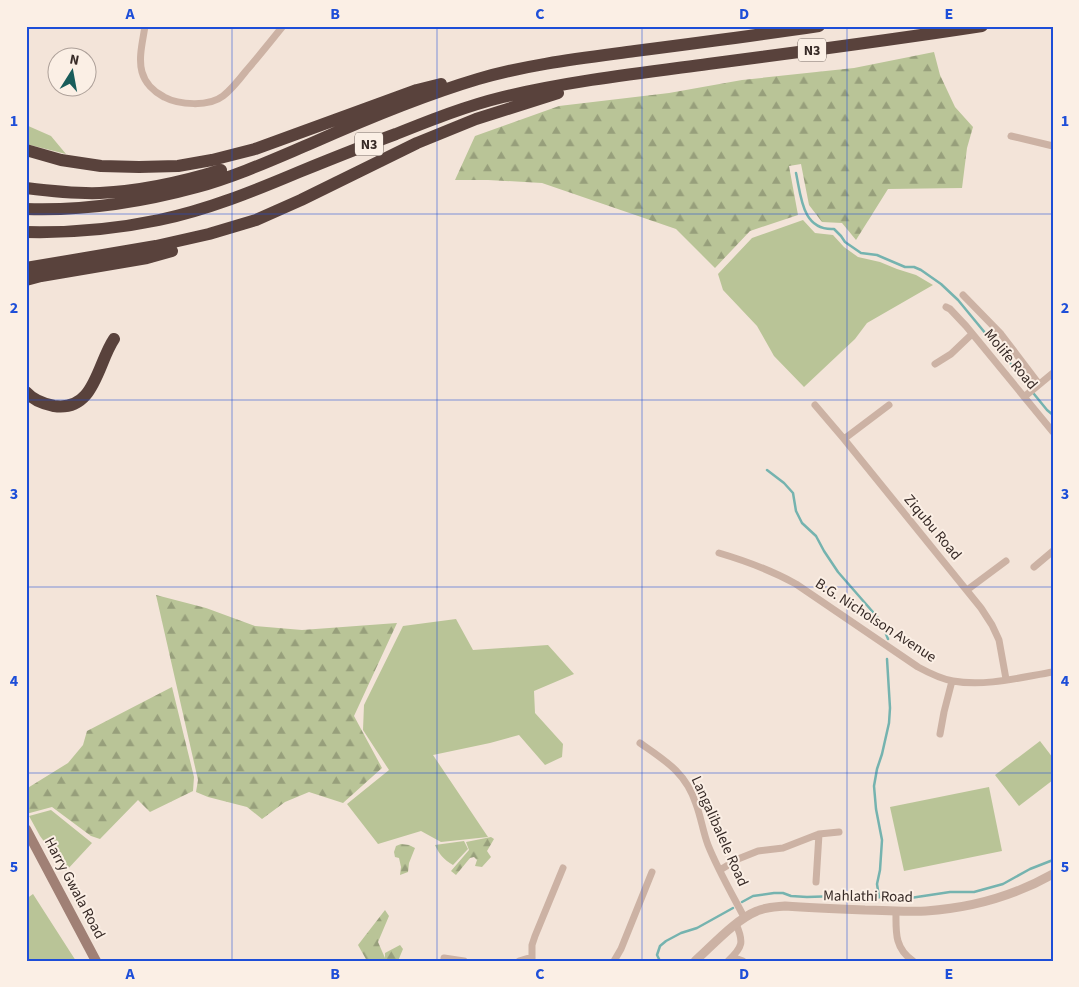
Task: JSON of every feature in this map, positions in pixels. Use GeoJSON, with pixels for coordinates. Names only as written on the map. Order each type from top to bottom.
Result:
{"type":"FeatureCollection","features":[{"type":"Feature","properties":{"kind":"highway","name":"N3"},"geometry":{"type":"LineString","coordinates":[[26,209],[58,209],[130,202],[198,187],[268,162],[433,94],[478,79],[537,66],[606,55],[819,26]]}},
{"type":"Feature","properties":{"kind":"highway","name":"N3"},"geometry":{"type":"LineString","coordinates":[[26,232],[93,230],[159,220],[203,208],[248,193],[464,108],[511,95],[598,79],[982,26]]}},
{"type":"Feature","properties":{"kind":"highway"},"geometry":{"type":"LineString","coordinates":[[26,150],[61,160],[100,166],[178,166],[255,149],[418,90],[442,84],[478,79]]}},
{"type":"Feature","properties":{"kind":"highway"},"geometry":{"type":"LineString","coordinates":[[26,266],[156,246],[256,220],[417,143],[476,118],[598,79]]}},
{"type":"Feature","properties":{"kind":"highway"},"geometry":{"type":"LineString","coordinates":[[26,188],[98,193],[132,190],[193,178],[229,168],[272,152],[313,142]]}},
{"type":"Feature","properties":{"kind":"highway"},"geometry":{"type":"LineString","coordinates":[[26,280],[148,258],[236,233],[256,220]]}},
{"type":"Feature","properties":{"kind":"highway"},"geometry":{"type":"LineString","coordinates":[[26,392],[39,401],[50,405],[62,407],[78,402],[90,391],[109,346],[114,339]]}},
{"type":"Feature","properties":{"kind":"main road","name":"Harry Gwala Road"},"geometry":{"type":"LineString","coordinates":[[26,829],[96,961]]}},
{"type":"Feature","properties":{"kind":"street"},"geometry":{"type":"LineString","coordinates":[[145,26],[141,71],[146,80],[152,89],[164,97],[190,103],[204,103],[222,97],[234,87],[283,26]]}},
{"type":"Feature","properties":{"kind":"street"},"geometry":{"type":"LineString","coordinates":[[1011,136],[1053,146]]}},
{"type":"Feature","properties":{"kind":"street"},"geometry":{"type":"LineString","coordinates":[[962,295],[1001,334],[1038,386]]}},
{"type":"Feature","properties":{"kind":"street","name":"Molife Road"},"geometry":{"type":"LineString","coordinates":[[946,307],[960,319],[1053,432]]}},
{"type":"Feature","properties":{"kind":"street"},"geometry":{"type":"LineString","coordinates":[[935,364],[951,354],[972,334]]}},
{"type":"Feature","properties":{"kind":"street"},"geometry":{"type":"LineString","coordinates":[[1025,396],[1053,373]]}},
{"type":"Feature","properties":{"kind":"street","name":"Ziqubu Road"},"geometry":{"type":"LineString","coordinates":[[815,405],[985,614],[999,640],[1006,679]]}},
{"type":"Feature","properties":{"kind":"street"},"geometry":{"type":"LineString","coordinates":[[844,439],[889,405]]}},
{"type":"Feature","properties":{"kind":"street"},"geometry":{"type":"LineString","coordinates":[[1034,567],[1053,551]]}},
{"type":"Feature","properties":{"kind":"street","name":"B.G. Nicholson Avenue"},"geometry":{"type":"LineString","coordinates":[[719,553],[764,568],[783,577],[918,667],[938,677],[952,681],[973,683],[1053,672]]}},
{"type":"Feature","properties":{"kind":"street"},"geometry":{"type":"LineString","coordinates":[[967,590],[1006,561]]}},
{"type":"Feature","properties":{"kind":"street"},"geometry":{"type":"LineString","coordinates":[[940,734],[952,681]]}},
{"type":"Feature","properties":{"kind":"street","name":"Langalibalele Road"},"geometry":{"type":"LineString","coordinates":[[640,743],[678,771],[689,786],[696,802],[708,844],[744,917]]}},
{"type":"Feature","properties":{"kind":"street"},"geometry":{"type":"LineString","coordinates":[[720,870],[758,851],[782,848],[819,834],[839,832]]}},
{"type":"Feature","properties":{"kind":"street"},"geometry":{"type":"LineString","coordinates":[[816,882],[819,834]]}},
{"type":"Feature","properties":{"kind":"street"},"geometry":{"type":"LineString","coordinates":[[519,961],[532,959],[534,936],[563,868]]}},
{"type":"Feature","properties":{"kind":"street"},"geometry":{"type":"LineString","coordinates":[[614,961],[621,949],[652,872]]}},
{"type":"Feature","properties":{"kind":"street","name":"Mahlathi Road"},"geometry":{"type":"LineString","coordinates":[[695,961],[744,917],[758,910],[785,906],[896,911],[954,908],[980,903],[1009,894],[1053,874]]}},
{"type":"Feature","properties":{"kind":"street"},"geometry":{"type":"LineString","coordinates":[[896,911],[898,942],[904,953],[913,961]]}},
{"type":"Feature","properties":{"kind":"street"},"geometry":{"type":"LineString","coordinates":[[730,959],[738,951],[741,944],[741,936],[736,924]]}},
{"type":"Feature","properties":{"kind":"street"},"geometry":{"type":"LineString","coordinates":[[444,958],[464,961]]}},
{"type":"Feature","properties":{"kind":"street"},"geometry":{"type":"LineString","coordinates":[[730,959],[743,961]]}},
{"type":"Feature","properties":{"kind":"green space"},"geometry":{"type":"Polygon","coordinates":[[[934,52],[940,75],[955,107],[973,127],[967,148],[962,188],[888,189],[856,240],[842,223],[822,222],[809,205],[801,164],[789,166],[798,215],[750,231],[715,268],[676,229],[542,183],[455,180],[475,136],[559,106],[669,93],[742,80],[854,68],[934,52]]]}},
{"type":"Feature","properties":{"kind":"green space"},"geometry":{"type":"Polygon","coordinates":[[[26,125],[51,136],[66,154],[26,144],[26,125]]]}},
{"type":"Feature","properties":{"kind":"green space"},"geometry":{"type":"Polygon","coordinates":[[[803,220],[815,233],[833,235],[844,247],[858,257],[880,262],[916,275],[933,285],[867,323],[855,339],[804,387],[774,356],[757,326],[723,290],[718,274],[752,238],[803,220]]]}},
{"type":"Feature","properties":{"kind":"green space"},"geometry":{"type":"Polygon","coordinates":[[[156,595],[206,608],[255,626],[302,630],[397,623],[354,716],[382,768],[343,803],[309,792],[285,802],[262,819],[247,807],[196,792],[198,780],[156,595]]]}},
{"type":"Feature","properties":{"kind":"green space"},"geometry":{"type":"Polygon","coordinates":[[[456,619],[473,650],[548,645],[574,674],[534,691],[535,713],[563,744],[562,757],[545,765],[519,735],[433,755],[488,837],[441,842],[421,831],[378,844],[347,804],[389,770],[363,730],[364,705],[403,626],[456,619]]]}},
{"type":"Feature","properties":{"kind":"green space"},"geometry":{"type":"Polygon","coordinates":[[[172,687],[194,777],[193,791],[150,812],[138,800],[100,839],[91,836],[52,807],[26,814],[26,789],[68,763],[83,745],[87,731],[172,687]]]}},
{"type":"Feature","properties":{"kind":"green space"},"geometry":{"type":"Polygon","coordinates":[[[1040,741],[1053,758],[1053,780],[1019,806],[995,775],[1040,741]]]}},
{"type":"Feature","properties":{"kind":"green space"},"geometry":{"type":"Polygon","coordinates":[[[989,787],[1002,851],[904,871],[890,807],[989,787]]]}},
{"type":"Feature","properties":{"kind":"green space"},"geometry":{"type":"Polygon","coordinates":[[[51,810],[92,843],[66,871],[40,836],[29,816],[51,810]]]}},
{"type":"Feature","properties":{"kind":"green space"},"geometry":{"type":"Polygon","coordinates":[[[491,837],[494,839],[487,851],[491,857],[482,867],[475,866],[477,860],[474,857],[470,858],[456,875],[451,871],[469,850],[466,842],[491,837]]]}},
{"type":"Feature","properties":{"kind":"green space"},"geometry":{"type":"Polygon","coordinates":[[[464,841],[468,849],[453,865],[442,856],[435,845],[464,841]]]}},
{"type":"Feature","properties":{"kind":"green space"},"geometry":{"type":"Polygon","coordinates":[[[401,844],[415,848],[409,863],[408,872],[400,875],[399,858],[395,857],[394,852],[396,846],[401,844]]]}},
{"type":"Feature","properties":{"kind":"green space"},"geometry":{"type":"Polygon","coordinates":[[[33,894],[76,961],[26,961],[26,899],[33,894]]]}},
{"type":"Feature","properties":{"kind":"green space"},"geometry":{"type":"Polygon","coordinates":[[[385,910],[389,916],[378,942],[385,958],[385,953],[400,945],[403,949],[398,961],[367,961],[358,945],[385,910]]]}},
{"type":"Feature","properties":{"kind":"waterway"},"geometry":{"type":"LineString","coordinates":[[796,173],[805,210],[815,224],[823,228],[834,229],[845,242],[861,253],[877,255],[905,267],[914,267],[941,284],[958,300],[998,346],[1021,378],[1053,415]]}},
{"type":"Feature","properties":{"kind":"waterway"},"geometry":{"type":"LineString","coordinates":[[767,470],[784,483],[793,493],[796,511],[802,523],[816,536],[838,572],[879,619],[888,639]]}},
{"type":"Feature","properties":{"kind":"waterway"},"geometry":{"type":"LineString","coordinates":[[879,897],[877,884],[882,840],[874,786],[889,723],[887,659]]}},
{"type":"Feature","properties":{"kind":"waterway"},"geometry":{"type":"LineString","coordinates":[[742,902],[753,896],[774,893],[807,897],[838,896],[874,899],[879,897],[897,900],[950,892],[974,892],[1003,884],[1030,869],[1053,860]]}},
{"type":"Feature","properties":{"kind":"waterway"},"geometry":{"type":"LineString","coordinates":[[660,961],[657,955],[660,946],[666,941],[681,933],[697,928],[733,908]]}}]}
